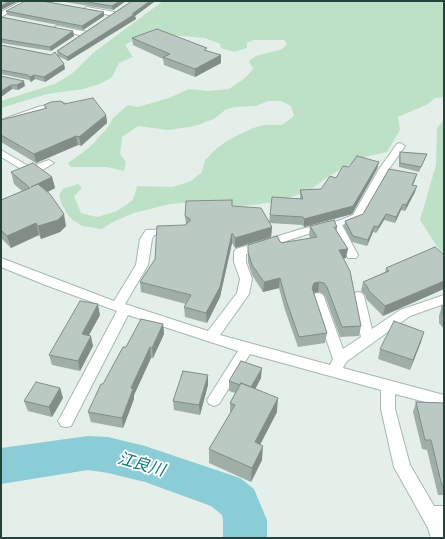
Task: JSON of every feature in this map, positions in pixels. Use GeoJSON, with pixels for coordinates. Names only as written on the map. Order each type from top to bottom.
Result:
{"type":"FeatureCollection","features":[{"type":"Feature","properties":{"kind":"street"},"geometry":{"type":"LineString","coordinates":[[1,16],[27,1]]}},
{"type":"Feature","properties":{"kind":"street"},"geometry":{"type":"LineString","coordinates":[[76,8],[117,12],[102,22]]}},
{"type":"Feature","properties":{"kind":"street"},"geometry":{"type":"LineString","coordinates":[[1,16],[9,19]]}},
{"type":"Feature","properties":{"kind":"street"},"geometry":{"type":"LineString","coordinates":[[46,26],[84,34]]}},
{"type":"Feature","properties":{"kind":"street"},"geometry":{"type":"LineString","coordinates":[[1,123],[51,106],[64,105]]}},
{"type":"Feature","properties":{"kind":"street"},"geometry":{"type":"LineString","coordinates":[[212,337],[243,294],[246,279],[240,262],[240,252],[304,231],[336,224],[357,217],[384,169],[400,146]]}},
{"type":"Feature","properties":{"kind":"street"},"geometry":{"type":"LineString","coordinates":[[1,153],[28,170],[34,170],[49,163]]}},
{"type":"Feature","properties":{"kind":"street"},"geometry":{"type":"LineString","coordinates":[[384,169],[398,172]]}},
{"type":"Feature","properties":{"kind":"street"},"geometry":{"type":"LineString","coordinates":[[336,224],[352,255]]}},
{"type":"Feature","properties":{"kind":"street"},"geometry":{"type":"LineString","coordinates":[[66,421],[142,265],[146,239],[150,232],[183,230]]}},
{"type":"Feature","properties":{"kind":"street"},"geometry":{"type":"LineString","coordinates":[[1,262],[52,283],[121,308],[246,348],[337,365],[388,385],[444,401]]}},
{"type":"Feature","properties":{"kind":"street"},"geometry":{"type":"LineString","coordinates":[[358,296],[368,339]]}},
{"type":"Feature","properties":{"kind":"street"},"geometry":{"type":"LineString","coordinates":[[318,297],[337,365]]}},
{"type":"Feature","properties":{"kind":"street"},"geometry":{"type":"LineString","coordinates":[[337,365],[368,339],[405,313],[444,299]]}},
{"type":"Feature","properties":{"kind":"street"},"geometry":{"type":"LineString","coordinates":[[214,400],[246,348]]}},
{"type":"Feature","properties":{"kind":"street"},"geometry":{"type":"LineString","coordinates":[[388,385],[388,409],[402,467],[437,514],[440,538]]}},
{"type":"Feature","properties":{"kind":"green space"},"geometry":{"type":"Polygon","coordinates":[[[163,1],[444,1],[444,97],[435,98],[428,104],[398,117],[400,130],[387,152],[365,157],[329,176],[309,191],[279,201],[254,205],[227,207],[194,202],[170,204],[134,213],[113,222],[102,229],[82,226],[70,218],[62,205],[59,195],[63,189],[78,184],[82,188],[74,196],[81,213],[97,217],[117,211],[133,200],[137,186],[173,187],[191,181],[202,172],[205,160],[217,148],[230,139],[253,128],[264,125],[282,125],[294,116],[291,106],[281,101],[269,101],[255,106],[234,107],[225,110],[214,119],[195,126],[168,130],[138,126],[122,137],[120,154],[126,162],[124,171],[106,167],[71,167],[68,163],[90,147],[108,127],[113,118],[128,105],[138,107],[169,98],[189,89],[209,91],[229,89],[245,78],[253,69],[249,61],[256,56],[282,49],[287,44],[284,40],[254,40],[247,43],[247,48],[234,52],[221,48],[220,44],[205,38],[159,34],[140,37],[125,45],[133,57],[119,63],[112,77],[102,83],[84,89],[47,94],[1,108],[1,101],[55,84],[74,72],[93,53],[163,1]]]}},
{"type":"Feature","properties":{"kind":"green space"},"geometry":{"type":"Polygon","coordinates":[[[444,120],[444,253],[440,251],[420,220],[436,165],[437,128],[444,120]]]}},
{"type":"Feature","properties":{"kind":"building"},"geometry":{"type":"Polygon","coordinates":[[[1,1],[10,1],[1,6],[1,1]]]}},
{"type":"Feature","properties":{"kind":"building"},"geometry":{"type":"Polygon","coordinates":[[[25,1],[42,1],[104,12],[82,26],[6,11],[25,1]]]}},
{"type":"Feature","properties":{"kind":"building"},"geometry":{"type":"Polygon","coordinates":[[[82,1],[120,1],[112,6],[82,1]]]}},
{"type":"Feature","properties":{"kind":"building"},"geometry":{"type":"Polygon","coordinates":[[[132,1],[150,1],[132,14],[135,14],[67,57],[57,51],[132,1]]]}},
{"type":"Feature","properties":{"kind":"building"},"geometry":{"type":"Polygon","coordinates":[[[1,17],[73,31],[50,47],[1,39],[1,17]]]}},
{"type":"Feature","properties":{"kind":"building"},"geometry":{"type":"Polygon","coordinates":[[[157,29],[207,48],[204,50],[221,55],[195,69],[163,57],[170,54],[132,38],[157,29]]]}},
{"type":"Feature","properties":{"kind":"building"},"geometry":{"type":"Polygon","coordinates":[[[1,45],[51,55],[55,52],[64,64],[44,77],[34,75],[30,77],[28,75],[1,70],[1,45]]]}},
{"type":"Feature","properties":{"kind":"building"},"geometry":{"type":"Polygon","coordinates":[[[1,76],[24,81],[17,85],[11,85],[1,91],[1,76]]]}},
{"type":"Feature","properties":{"kind":"building"},"geometry":{"type":"Polygon","coordinates":[[[93,98],[106,115],[79,137],[76,136],[34,154],[1,135],[1,120],[47,108],[44,105],[51,102],[61,101],[64,104],[93,98]]]}},
{"type":"Feature","properties":{"kind":"building"},"geometry":{"type":"Polygon","coordinates":[[[400,152],[427,154],[421,167],[400,163],[400,152]]]}},
{"type":"Feature","properties":{"kind":"building"},"geometry":{"type":"Polygon","coordinates":[[[357,156],[379,162],[353,206],[304,219],[303,217],[270,215],[272,197],[303,199],[300,190],[321,189],[330,176],[336,178],[343,166],[349,167],[357,156]]]}},
{"type":"Feature","properties":{"kind":"building"},"geometry":{"type":"Polygon","coordinates":[[[33,163],[52,177],[31,187],[38,184],[50,194],[64,214],[58,220],[38,226],[36,223],[7,236],[1,230],[1,200],[30,188],[11,172],[33,163]]]}},
{"type":"Feature","properties":{"kind":"building"},"geometry":{"type":"Polygon","coordinates":[[[389,169],[417,174],[412,185],[417,186],[406,205],[403,204],[396,217],[386,214],[378,227],[374,226],[368,240],[353,236],[345,221],[363,214],[389,169]]]}},
{"type":"Feature","properties":{"kind":"building"},"geometry":{"type":"Polygon","coordinates":[[[232,200],[232,206],[261,208],[272,227],[235,238],[232,233],[220,287],[206,313],[184,307],[191,295],[140,282],[155,259],[157,226],[185,225],[190,221],[190,219],[185,216],[186,201],[232,200]]]}},
{"type":"Feature","properties":{"kind":"building"},"geometry":{"type":"Polygon","coordinates":[[[334,220],[337,227],[334,227],[348,249],[339,250],[350,271],[361,326],[342,327],[327,287],[324,283],[319,282],[314,283],[312,288],[327,333],[299,337],[280,278],[264,282],[252,265],[248,252],[248,245],[277,236],[281,243],[317,237],[310,226],[334,220]]]}},
{"type":"Feature","properties":{"kind":"building"},"geometry":{"type":"Polygon","coordinates":[[[435,247],[444,255],[444,281],[385,306],[369,291],[363,282],[389,271],[386,268],[435,247]]]}},
{"type":"Feature","properties":{"kind":"building"},"geometry":{"type":"Polygon","coordinates":[[[80,301],[98,304],[82,334],[91,336],[78,361],[49,355],[80,301]]]}},
{"type":"Feature","properties":{"kind":"building"},"geometry":{"type":"Polygon","coordinates":[[[442,306],[444,306],[444,315],[442,313],[442,306]]]}},
{"type":"Feature","properties":{"kind":"building"},"geometry":{"type":"Polygon","coordinates":[[[141,319],[163,324],[152,348],[150,347],[131,388],[133,389],[122,418],[88,412],[101,384],[103,384],[123,347],[126,347],[141,319]]]}},
{"type":"Feature","properties":{"kind":"building"},"geometry":{"type":"Polygon","coordinates":[[[394,321],[424,332],[413,360],[380,349],[394,321]]]}},
{"type":"Feature","properties":{"kind":"building"},"geometry":{"type":"Polygon","coordinates":[[[241,361],[262,368],[251,387],[241,383],[240,385],[229,381],[241,361]]]}},
{"type":"Feature","properties":{"kind":"building"},"geometry":{"type":"Polygon","coordinates":[[[183,371],[208,375],[199,405],[173,401],[183,371]]]}},
{"type":"Feature","properties":{"kind":"building"},"geometry":{"type":"Polygon","coordinates":[[[36,382],[60,388],[49,407],[24,401],[36,382]]]}},
{"type":"Feature","properties":{"kind":"building"},"geometry":{"type":"Polygon","coordinates":[[[241,383],[278,398],[255,442],[263,446],[252,468],[209,449],[235,405],[230,403],[241,383]]]}},
{"type":"Feature","properties":{"kind":"building"},"geometry":{"type":"Polygon","coordinates":[[[416,402],[444,403],[444,486],[442,486],[431,440],[425,440],[416,402]]]}},
{"type":"Feature","properties":{"kind":"waterway","name":"江良川"},"geometry":{"type":"LineString","coordinates":[[1,466],[88,453],[108,455],[145,464],[225,492],[239,503],[245,520],[245,538]]}}]}
